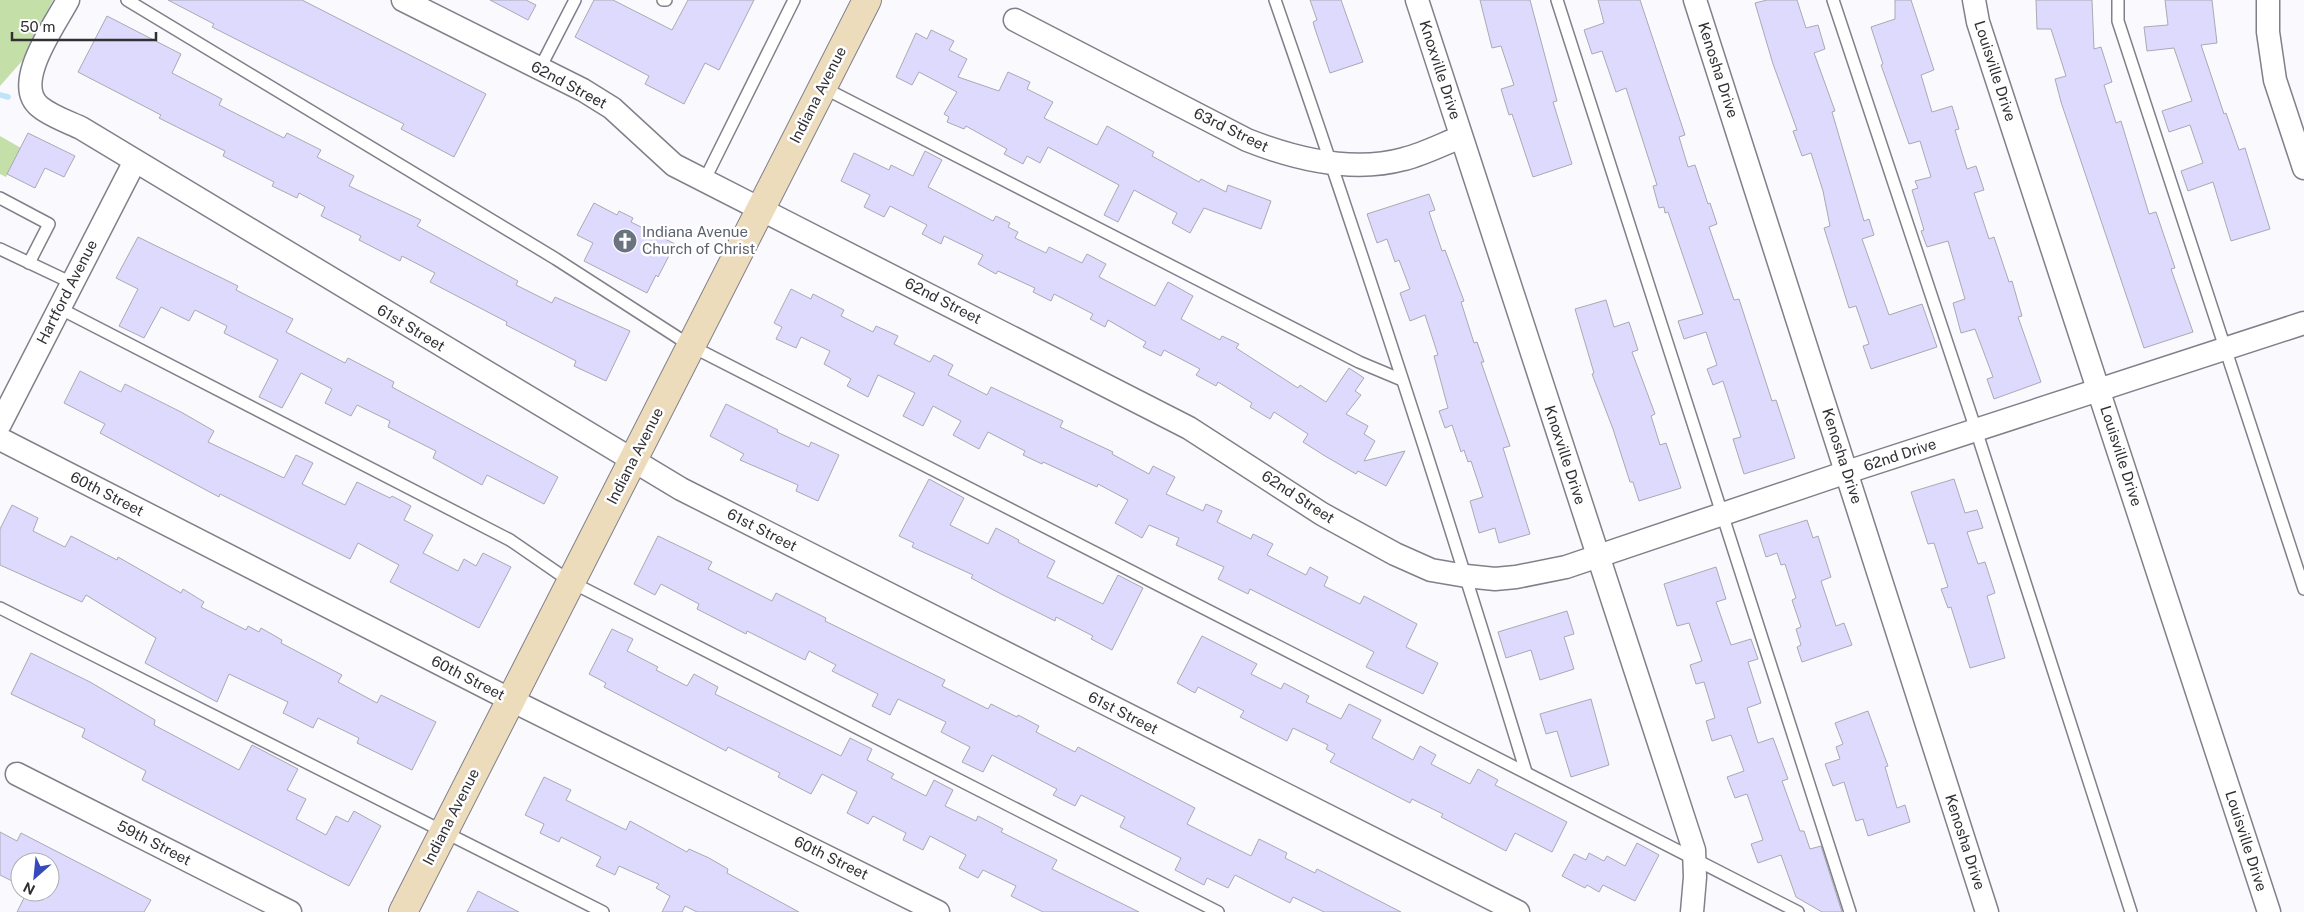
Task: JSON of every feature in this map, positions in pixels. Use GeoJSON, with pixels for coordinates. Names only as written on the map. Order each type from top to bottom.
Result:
{"type":"FeatureCollection","features":[{"type":"Feature","properties":{"kind":"main road","name":"Indiana Avenue"},"geometry":{"type":"LineString","coordinates":[[403,912],[866,0]]}},
{"type":"Feature","properties":{"kind":"street","name":"61st Street"},"geometry":{"type":"LineString","coordinates":[[68,0],[30,72],[29,93],[39,107],[81,128],[681,489],[1518,912]]}},
{"type":"Feature","properties":{"kind":"street","name":"62nd Street"},"geometry":{"type":"LineString","coordinates":[[403,0],[583,90],[612,108],[674,165],[760,210],[899,278],[1189,428],[1322,514],[1395,554],[1431,570],[1495,579]]}},
{"type":"Feature","properties":{"kind":"street","name":"Knoxville Drive"},"geometry":{"type":"LineString","coordinates":[[1418,0],[1691,840],[1695,859],[1692,912]]}},
{"type":"Feature","properties":{"kind":"street","name":"Kenosha Drive"},"geometry":{"type":"LineString","coordinates":[[1695,0],[1987,912]]}},
{"type":"Feature","properties":{"kind":"street","name":"Louisville Drive"},"geometry":{"type":"LineString","coordinates":[[1974,0],[1978,22],[2100,390],[2269,912]]}},
{"type":"Feature","properties":{"kind":"street"},"geometry":{"type":"LineString","coordinates":[[2268,0],[2268,32],[2275,80],[2304,168]]}},
{"type":"Feature","properties":{"kind":"street","name":"63rd Street"},"geometry":{"type":"LineString","coordinates":[[1016,20],[1247,140],[1282,154],[1331,162],[1361,164],[1404,159],[1461,137]]}},
{"type":"Feature","properties":{"kind":"street","name":"Hartford Avenue"},"geometry":{"type":"LineString","coordinates":[[0,424],[134,161]]}},
{"type":"Feature","properties":{"kind":"street","name":"62nd Drive"},"geometry":{"type":"LineString","coordinates":[[1495,579],[1516,577],[1566,567],[1847,472],[2304,323]]}},
{"type":"Feature","properties":{"kind":"street","name":"60th Street"},"geometry":{"type":"LineString","coordinates":[[0,439],[511,700],[938,912]]}},
{"type":"Feature","properties":{"kind":"street","name":"59th Street"},"geometry":{"type":"LineString","coordinates":[[18,774],[290,912]]}},
{"type":"Feature","properties":{"kind":"lane"},"geometry":{"type":"LineString","coordinates":[[127,0],[556,259],[691,346],[1798,912]]}},
{"type":"Feature","properties":{"kind":"lane"},"geometry":{"type":"LineString","coordinates":[[540,68],[575,0]]}},
{"type":"Feature","properties":{"kind":"lane"},"geometry":{"type":"LineString","coordinates":[[704,181],[794,0]]}},
{"type":"Feature","properties":{"kind":"lane"},"geometry":{"type":"LineString","coordinates":[[1275,0],[1331,162],[1466,576],[1526,772]]}},
{"type":"Feature","properties":{"kind":"lane"},"geometry":{"type":"LineString","coordinates":[[1557,0],[1850,912]]}},
{"type":"Feature","properties":{"kind":"lane"},"geometry":{"type":"LineString","coordinates":[[1833,0],[1976,430],[2131,912]]}},
{"type":"Feature","properties":{"kind":"lane"},"geometry":{"type":"LineString","coordinates":[[2118,0],[2118,21],[2304,589]]}},
{"type":"Feature","properties":{"kind":"lane"},"geometry":{"type":"LineString","coordinates":[[822,87],[1359,362],[1402,380]]}},
{"type":"Feature","properties":{"kind":"lane"},"geometry":{"type":"LineString","coordinates":[[0,198],[49,224],[29,263]]}},
{"type":"Feature","properties":{"kind":"lane"},"geometry":{"type":"LineString","coordinates":[[0,250],[72,284]]}},
{"type":"Feature","properties":{"kind":"lane"},"geometry":{"type":"LineString","coordinates":[[59,308],[510,540],[571,582],[1218,912]]}},
{"type":"Feature","properties":{"kind":"lane"},"geometry":{"type":"LineString","coordinates":[[0,608],[603,912]]}},
{"type":"Feature","properties":{"kind":"green space"},"geometry":{"type":"Polygon","coordinates":[[[0,0],[53,0],[22,61],[0,86],[0,0]]]}},
{"type":"Feature","properties":{"kind":"green space"},"geometry":{"type":"Polygon","coordinates":[[[0,136],[21,148],[6,177],[0,174],[0,136]]]}},
{"type":"Feature","properties":{"kind":"building"},"geometry":{"type":"Polygon","coordinates":[[[168,0],[302,0],[486,94],[454,157],[401,129],[404,124],[212,27],[214,24],[168,0]]]}},
{"type":"Feature","properties":{"kind":"building"},"geometry":{"type":"Polygon","coordinates":[[[490,0],[526,0],[536,5],[528,20],[490,0]]]}},
{"type":"Feature","properties":{"kind":"building"},"geometry":{"type":"Polygon","coordinates":[[[594,0],[613,0],[672,30],[688,0],[754,0],[719,70],[705,63],[684,104],[645,84],[649,76],[575,37],[594,0]]]}},
{"type":"Feature","properties":{"kind":"building"},"geometry":{"type":"Polygon","coordinates":[[[1310,0],[1341,0],[1363,62],[1330,73],[1313,22],[1317,20],[1310,0]]]}},
{"type":"Feature","properties":{"kind":"building"},"geometry":{"type":"Polygon","coordinates":[[[1480,0],[1530,0],[1557,101],[1553,102],[1572,164],[1533,177],[1512,114],[1509,115],[1501,89],[1514,85],[1501,46],[1492,48],[1480,0]]]}},
{"type":"Feature","properties":{"kind":"building"},"geometry":{"type":"Polygon","coordinates":[[[1598,0],[1640,0],[1685,135],[1679,137],[1688,167],[1695,165],[1708,204],[1710,203],[1717,224],[1709,227],[1734,300],[1739,299],[1772,401],[1776,400],[1795,458],[1744,474],[1733,439],[1741,437],[1723,381],[1713,385],[1707,369],[1717,365],[1706,332],[1684,339],[1678,321],[1703,314],[1668,212],[1665,213],[1664,207],[1659,208],[1653,186],[1657,185],[1626,88],[1616,92],[1602,51],[1592,54],[1584,30],[1604,23],[1598,0]]]}},
{"type":"Feature","properties":{"kind":"building"},"geometry":{"type":"Polygon","coordinates":[[[1767,0],[1797,0],[1806,28],[1818,25],[1825,49],[1814,53],[1835,111],[1832,112],[1864,221],[1869,219],[1874,235],[1862,239],[1889,315],[1922,304],[1937,347],[1871,369],[1863,346],[1869,344],[1856,306],[1849,308],[1824,228],[1830,226],[1823,191],[1811,153],[1802,156],[1793,131],[1797,130],[1773,64],[1755,3],[1767,0]]]}},
{"type":"Feature","properties":{"kind":"building"},"geometry":{"type":"Polygon","coordinates":[[[1895,0],[1911,0],[1934,70],[1921,75],[1932,112],[1952,106],[1959,129],[1955,130],[1967,169],[1976,166],[1984,190],[1974,193],[1989,239],[1994,237],[2009,282],[2012,281],[2022,316],[2018,317],[2041,382],[1994,399],[1987,379],[1993,377],[1975,329],[1961,333],[1953,303],[1965,299],[1948,241],[1927,247],[1921,231],[1924,230],[1912,190],[1918,188],[1915,181],[1931,177],[1920,141],[1909,144],[1881,65],[1883,64],[1871,27],[1895,19],[1895,0]]]}},
{"type":"Feature","properties":{"kind":"building"},"geometry":{"type":"Polygon","coordinates":[[[2036,0],[2092,0],[2094,49],[2101,47],[2112,82],[2104,85],[2116,123],[2121,121],[2149,214],[2156,212],[2175,268],[2171,269],[2193,332],[2144,348],[2061,102],[2055,79],[2066,76],[2051,29],[2037,29],[2036,0]]]}},
{"type":"Feature","properties":{"kind":"building"},"geometry":{"type":"Polygon","coordinates":[[[2165,0],[2212,0],[2217,43],[2201,45],[2224,114],[2226,113],[2239,150],[2245,148],[2270,229],[2231,241],[2213,182],[2188,191],[2181,171],[2203,163],[2190,125],[2169,132],[2162,111],[2192,101],[2174,48],[2147,51],[2144,27],[2168,25],[2165,0]]]}},
{"type":"Feature","properties":{"kind":"building"},"geometry":{"type":"Polygon","coordinates":[[[107,16],[181,54],[172,73],[222,99],[219,105],[284,138],[287,133],[321,150],[317,157],[354,176],[349,186],[421,220],[417,226],[518,281],[516,285],[552,303],[555,297],[630,331],[606,381],[574,366],[576,361],[506,325],[507,322],[430,282],[435,273],[402,256],[400,261],[359,240],[361,236],[321,216],[325,207],[299,193],[297,198],[272,186],[274,182],[223,156],[225,151],[159,118],[161,115],[78,72],[107,16]]]}},
{"type":"Feature","properties":{"kind":"building"},"geometry":{"type":"Polygon","coordinates":[[[931,30],[954,41],[949,50],[967,59],[958,77],[999,91],[1008,72],[1030,82],[1027,89],[1053,102],[1044,118],[1097,145],[1107,126],[1154,152],[1152,156],[1199,182],[1201,179],[1226,192],[1228,185],[1271,201],[1261,229],[1204,208],[1190,233],[1172,223],[1177,213],[1134,190],[1118,222],[1104,215],[1119,185],[1048,147],[1040,163],[1027,156],[1023,164],[1004,154],[1007,149],[966,126],[964,129],[947,122],[949,117],[944,114],[957,92],[919,72],[912,85],[896,77],[916,33],[927,39],[931,30]]]}},
{"type":"Feature","properties":{"kind":"building"},"geometry":{"type":"Polygon","coordinates":[[[28,133],[75,156],[64,177],[45,168],[35,188],[7,174],[28,133]]]}},
{"type":"Feature","properties":{"kind":"building"},"geometry":{"type":"Polygon","coordinates":[[[925,151],[942,160],[928,187],[993,221],[996,216],[1010,223],[1008,227],[1018,232],[1015,238],[1046,253],[1049,247],[1082,263],[1087,254],[1106,264],[1099,277],[1155,306],[1168,282],[1193,296],[1181,319],[1220,340],[1222,336],[1239,344],[1236,348],[1298,388],[1300,385],[1326,402],[1349,368],[1364,378],[1355,391],[1361,395],[1346,414],[1368,426],[1364,434],[1375,441],[1364,461],[1405,451],[1386,486],[1358,471],[1356,474],[1303,442],[1308,434],[1274,412],[1270,419],[1250,407],[1252,403],[1218,382],[1216,386],[1196,375],[1200,369],[1164,350],[1161,356],[1143,347],[1146,342],[1108,320],[1105,327],[1090,319],[1093,314],[1054,294],[1051,301],[1033,292],[1035,288],[998,271],[996,274],[978,264],[983,255],[944,236],[941,244],[922,234],[927,225],[890,206],[884,217],[864,207],[870,195],[841,181],[854,153],[889,170],[891,165],[913,176],[925,151]]]}},
{"type":"Feature","properties":{"kind":"building"},"geometry":{"type":"Polygon","coordinates":[[[1429,194],[1435,210],[1429,212],[1442,251],[1445,250],[1464,301],[1461,302],[1474,343],[1477,342],[1484,362],[1481,362],[1510,446],[1503,448],[1530,534],[1499,543],[1495,528],[1479,533],[1470,501],[1483,497],[1471,461],[1468,462],[1464,450],[1461,452],[1452,425],[1445,428],[1439,411],[1448,408],[1434,356],[1438,355],[1425,315],[1410,321],[1400,293],[1410,289],[1399,260],[1395,262],[1387,239],[1377,243],[1367,214],[1429,194]]]}},
{"type":"Feature","properties":{"kind":"building"},"geometry":{"type":"Polygon","coordinates":[[[594,203],[617,215],[619,211],[633,218],[631,222],[675,244],[658,277],[656,275],[647,293],[584,261],[593,243],[577,235],[594,203]]]}},
{"type":"Feature","properties":{"kind":"building"},"geometry":{"type":"Polygon","coordinates":[[[138,237],[238,286],[236,290],[293,319],[286,332],[345,363],[348,358],[394,382],[392,387],[558,477],[544,504],[487,475],[482,485],[433,458],[436,451],[388,427],[390,421],[357,405],[351,416],[325,403],[332,389],[301,373],[282,408],[259,397],[278,360],[224,333],[227,326],[195,310],[189,321],[161,307],[144,338],[119,326],[138,289],[116,278],[138,237]]]}},
{"type":"Feature","properties":{"kind":"building"},"geometry":{"type":"Polygon","coordinates":[[[791,289],[811,299],[813,294],[844,310],[841,316],[873,332],[876,326],[898,336],[894,344],[930,362],[934,355],[953,365],[948,375],[987,395],[991,387],[1063,421],[1060,427],[1113,452],[1112,454],[1149,474],[1153,466],[1175,477],[1166,494],[1203,511],[1206,504],[1222,511],[1217,522],[1251,539],[1253,534],[1273,544],[1267,555],[1306,575],[1310,567],[1328,577],[1324,586],[1360,604],[1364,596],[1417,624],[1406,647],[1438,663],[1423,694],[1366,667],[1374,652],[1250,589],[1248,594],[1218,579],[1224,567],[1176,545],[1179,538],[1149,525],[1142,538],[1115,523],[1128,500],[1098,484],[1097,487],[1043,462],[1042,464],[1023,455],[1025,451],[988,432],[979,449],[953,435],[961,421],[933,406],[923,426],[903,416],[915,393],[878,375],[868,397],[847,386],[851,379],[824,364],[830,351],[801,337],[796,348],[776,339],[782,327],[774,323],[791,289]]]}},
{"type":"Feature","properties":{"kind":"building"},"geometry":{"type":"Polygon","coordinates":[[[1606,300],[1614,327],[1629,322],[1638,350],[1632,352],[1655,414],[1651,416],[1660,445],[1666,443],[1681,488],[1639,501],[1633,482],[1630,482],[1613,429],[1592,374],[1594,373],[1575,309],[1606,300]]]}},
{"type":"Feature","properties":{"kind":"building"},"geometry":{"type":"Polygon","coordinates":[[[80,371],[121,392],[125,384],[181,412],[214,431],[208,442],[284,478],[296,455],[313,463],[302,484],[345,505],[357,482],[411,506],[404,520],[433,535],[423,553],[458,571],[464,559],[476,566],[483,553],[511,567],[479,628],[390,582],[399,565],[358,543],[350,559],[220,494],[219,497],[100,433],[105,424],[64,403],[80,371]]]}},
{"type":"Feature","properties":{"kind":"building"},"geometry":{"type":"Polygon","coordinates":[[[726,404],[809,447],[811,442],[839,455],[818,501],[796,491],[798,485],[740,460],[744,454],[710,436],[726,404]]]}},
{"type":"Feature","properties":{"kind":"building"},"geometry":{"type":"Polygon","coordinates":[[[929,479],[964,498],[950,525],[988,544],[996,528],[1019,540],[1018,542],[1055,561],[1047,577],[1103,604],[1118,575],[1143,588],[1112,650],[1091,639],[1093,636],[1056,617],[1055,621],[971,578],[973,575],[912,547],[914,543],[899,536],[929,479]]]}},
{"type":"Feature","properties":{"kind":"building"},"geometry":{"type":"Polygon","coordinates":[[[1954,479],[1965,513],[1977,510],[1983,528],[1967,532],[1978,564],[1985,562],[1995,593],[1987,596],[2005,658],[1970,668],[1951,607],[1948,608],[1941,589],[1948,587],[1934,543],[1928,544],[1911,492],[1954,479]]]}},
{"type":"Feature","properties":{"kind":"building"},"geometry":{"type":"Polygon","coordinates":[[[12,505],[38,518],[33,531],[65,547],[71,536],[117,560],[118,557],[181,593],[183,589],[204,602],[201,607],[246,630],[248,626],[259,632],[261,628],[282,640],[281,643],[342,675],[338,682],[377,703],[381,695],[436,722],[412,770],[357,743],[359,738],[318,718],[313,728],[283,713],[288,702],[229,674],[217,702],[145,663],[156,638],[86,595],[82,602],[0,565],[0,529],[12,505]]]}},
{"type":"Feature","properties":{"kind":"building"},"geometry":{"type":"Polygon","coordinates":[[[1807,520],[1813,538],[1818,536],[1831,577],[1821,581],[1836,626],[1844,623],[1852,645],[1802,662],[1797,647],[1801,645],[1796,629],[1801,627],[1792,600],[1796,598],[1785,564],[1781,565],[1777,553],[1766,557],[1759,535],[1807,520]]]}},
{"type":"Feature","properties":{"kind":"building"},"geometry":{"type":"Polygon","coordinates":[[[658,536],[712,562],[708,569],[772,601],[776,593],[826,618],[825,621],[945,680],[942,686],[988,709],[991,704],[1017,717],[1018,715],[1039,726],[1036,732],[1075,752],[1078,747],[1195,808],[1187,824],[1251,856],[1259,839],[1287,853],[1285,858],[1315,873],[1317,869],[1401,912],[1324,912],[1293,897],[1290,903],[1235,875],[1228,888],[1207,878],[1204,885],[1175,870],[1181,858],[1120,827],[1125,817],[1081,795],[1075,806],[1053,795],[1057,789],[992,755],[983,772],[962,762],[970,747],[941,732],[946,722],[898,699],[890,715],[872,706],[878,694],[832,671],[836,665],[809,651],[805,660],[747,631],[746,634],[697,609],[699,604],[661,584],[655,595],[634,584],[658,536]]]}},
{"type":"Feature","properties":{"kind":"building"},"geometry":{"type":"Polygon","coordinates":[[[1716,567],[1726,599],[1716,602],[1731,645],[1751,639],[1758,659],[1748,662],[1761,703],[1747,708],[1758,743],[1773,738],[1788,779],[1782,781],[1800,831],[1804,831],[1810,849],[1821,846],[1842,912],[1822,912],[1796,897],[1781,855],[1758,863],[1751,844],[1763,840],[1747,794],[1735,798],[1727,777],[1744,771],[1731,735],[1712,741],[1706,721],[1715,718],[1704,682],[1696,684],[1690,665],[1702,661],[1689,623],[1677,626],[1664,584],[1716,567]]]}},
{"type":"Feature","properties":{"kind":"building"},"geometry":{"type":"Polygon","coordinates":[[[1567,611],[1574,634],[1564,637],[1574,669],[1540,680],[1531,650],[1506,658],[1498,632],[1567,611]]]}},
{"type":"Feature","properties":{"kind":"building"},"geometry":{"type":"Polygon","coordinates":[[[612,629],[633,639],[627,651],[658,667],[656,670],[687,686],[694,674],[718,687],[715,694],[841,756],[850,738],[872,749],[867,760],[894,774],[891,778],[926,796],[934,780],[953,790],[945,806],[976,821],[978,816],[1003,829],[1001,832],[1057,860],[1052,869],[1139,912],[1043,912],[1011,896],[1016,886],[983,870],[978,878],[959,868],[966,855],[930,836],[923,850],[903,840],[906,833],[873,816],[868,824],[847,813],[857,792],[822,774],[811,794],[778,777],[780,773],[728,747],[726,751],[604,687],[606,683],[589,674],[612,629]]]}},
{"type":"Feature","properties":{"kind":"building"},"geometry":{"type":"Polygon","coordinates":[[[1202,636],[1257,664],[1251,674],[1281,689],[1284,683],[1309,696],[1306,702],[1341,719],[1349,704],[1381,720],[1372,738],[1413,760],[1420,746],[1436,755],[1431,764],[1470,784],[1478,769],[1498,780],[1495,785],[1567,822],[1552,852],[1515,833],[1506,851],[1441,817],[1443,814],[1412,799],[1410,803],[1330,762],[1335,754],[1326,749],[1328,745],[1293,728],[1287,741],[1240,717],[1244,711],[1198,687],[1195,693],[1177,683],[1202,636]]]}},
{"type":"Feature","properties":{"kind":"building"},"geometry":{"type":"Polygon","coordinates":[[[31,653],[90,682],[155,720],[154,725],[239,770],[252,745],[298,769],[287,790],[306,799],[296,819],[326,835],[336,816],[348,822],[354,811],[381,826],[349,886],[142,780],[146,771],[82,737],[85,729],[11,694],[31,653]]]}},
{"type":"Feature","properties":{"kind":"building"},"geometry":{"type":"Polygon","coordinates":[[[1591,699],[1609,765],[1571,777],[1557,731],[1546,734],[1540,714],[1591,699]]]}},
{"type":"Feature","properties":{"kind":"building"},"geometry":{"type":"Polygon","coordinates":[[[1868,711],[1888,766],[1885,767],[1897,808],[1905,805],[1910,822],[1868,836],[1863,819],[1856,821],[1844,782],[1833,786],[1825,764],[1840,759],[1836,747],[1843,744],[1835,723],[1868,711]]]}},
{"type":"Feature","properties":{"kind":"building"},"geometry":{"type":"Polygon","coordinates":[[[544,777],[571,790],[566,800],[626,830],[630,821],[687,852],[689,849],[709,858],[728,869],[727,873],[799,912],[697,912],[685,906],[682,912],[662,912],[670,896],[656,888],[659,884],[619,866],[615,875],[596,866],[601,857],[561,837],[559,842],[540,833],[544,824],[525,815],[544,777]]]}},
{"type":"Feature","properties":{"kind":"building"},"geometry":{"type":"Polygon","coordinates":[[[0,832],[17,841],[21,833],[58,852],[10,852],[10,880],[0,875],[0,832]]]}},
{"type":"Feature","properties":{"kind":"building"},"geometry":{"type":"Polygon","coordinates":[[[1637,843],[1659,855],[1635,901],[1603,885],[1599,892],[1587,885],[1585,888],[1562,876],[1574,854],[1586,860],[1589,853],[1604,861],[1607,856],[1625,866],[1637,843]]]}},
{"type":"Feature","properties":{"kind":"building"},"geometry":{"type":"Polygon","coordinates":[[[60,853],[151,900],[144,912],[17,912],[22,902],[60,902],[60,853]]]}},
{"type":"Feature","properties":{"kind":"building"},"geometry":{"type":"Polygon","coordinates":[[[478,891],[519,912],[467,912],[478,891]]]}},
{"type":"Feature","properties":{"kind":"waterway"},"geometry":{"type":"LineString","coordinates":[[0,95],[8,97]]}},
{"type":"Feature","properties":{"kind":"place","name":"Indiana Avenue Church of Christ"},"geometry":{"type":"Point","coordinates":[625,241]}}]}
